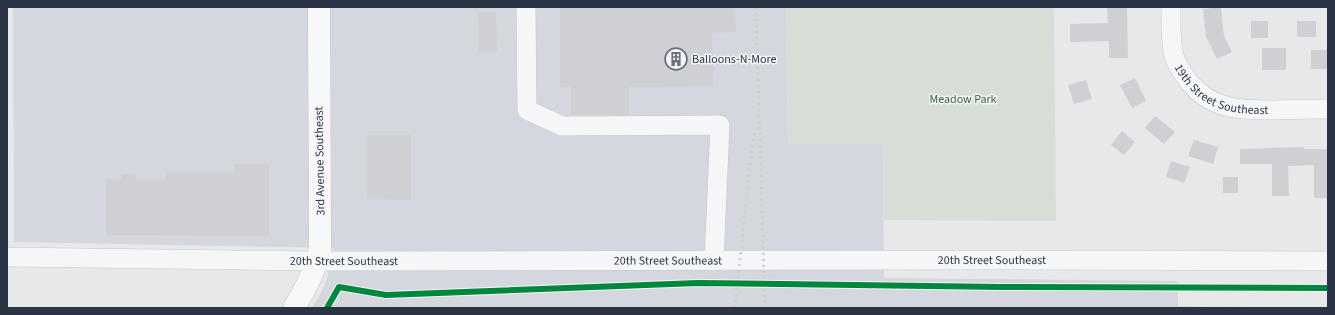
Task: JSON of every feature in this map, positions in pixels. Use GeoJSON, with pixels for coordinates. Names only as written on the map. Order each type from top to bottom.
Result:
{"type":"FeatureCollection","features":[{"type":"Feature","properties":{"kind":"main road","name":"3rd Avenue Southeast"},"geometry":{"type":"LineString","coordinates":[[294,308],[308,284],[318,261],[321,235],[319,7]]}},
{"type":"Feature","properties":{"kind":"street"},"geometry":{"type":"LineString","coordinates":[[526,7],[528,110],[562,126],[720,126],[714,261]]}},
{"type":"Feature","properties":{"kind":"street","name":"19th Street Southeast"},"geometry":{"type":"LineString","coordinates":[[1171,7],[1172,42],[1176,62],[1192,85],[1214,102],[1232,108],[1248,110],[1328,109]]}},
{"type":"Feature","properties":{"kind":"street","name":"20th Street Southeast"},"geometry":{"type":"LineString","coordinates":[[7,257],[318,261],[1328,261]]}},
{"type":"Feature","properties":{"kind":"shaded area"},"geometry":{"type":"Polygon","coordinates":[[[13,7],[786,7],[788,144],[883,143],[884,278],[1178,281],[1178,308],[312,308],[325,285],[334,248],[14,242],[13,7]]]}},
{"type":"Feature","properties":{"kind":"green space","name":"Meadow Park"},"geometry":{"type":"Polygon","coordinates":[[[786,7],[1054,7],[1056,221],[884,220],[883,143],[788,144],[786,7]]]}},
{"type":"Feature","properties":{"kind":"green space"},"geometry":{"type":"Polygon","coordinates":[[[1178,306],[1328,308],[1178,308],[1178,306]]]}},
{"type":"Feature","properties":{"kind":"building"},"geometry":{"type":"Polygon","coordinates":[[[560,7],[735,7],[736,32],[712,33],[713,86],[629,87],[629,115],[571,115],[571,87],[560,87],[560,7]]]}},
{"type":"Feature","properties":{"kind":"building"},"geometry":{"type":"Polygon","coordinates":[[[1107,7],[1127,7],[1128,58],[1109,58],[1109,41],[1070,42],[1070,24],[1108,23],[1107,7]]]}},
{"type":"Feature","properties":{"kind":"building"},"geometry":{"type":"Polygon","coordinates":[[[1221,7],[1224,36],[1232,52],[1217,59],[1206,37],[1203,9],[1221,7]]]}},
{"type":"Feature","properties":{"kind":"building"},"geometry":{"type":"Polygon","coordinates":[[[478,12],[496,12],[497,51],[479,51],[478,12]]]}},
{"type":"Feature","properties":{"kind":"building"},"geometry":{"type":"Polygon","coordinates":[[[1251,21],[1268,21],[1268,38],[1251,38],[1251,21]]]}},
{"type":"Feature","properties":{"kind":"building"},"geometry":{"type":"Polygon","coordinates":[[[1297,21],[1316,21],[1316,37],[1297,37],[1297,21]]]}},
{"type":"Feature","properties":{"kind":"building"},"geometry":{"type":"Polygon","coordinates":[[[1262,48],[1286,48],[1286,70],[1262,70],[1262,48]]]}},
{"type":"Feature","properties":{"kind":"building"},"geometry":{"type":"Polygon","coordinates":[[[1311,50],[1328,50],[1328,69],[1311,69],[1311,50]]]}},
{"type":"Feature","properties":{"kind":"building"},"geometry":{"type":"Polygon","coordinates":[[[1135,78],[1146,101],[1132,108],[1120,85],[1135,78]]]}},
{"type":"Feature","properties":{"kind":"building"},"geometry":{"type":"Polygon","coordinates":[[[1086,80],[1092,99],[1074,104],[1068,85],[1086,80]]]}},
{"type":"Feature","properties":{"kind":"building"},"geometry":{"type":"Polygon","coordinates":[[[1155,116],[1175,132],[1164,144],[1145,128],[1155,116]]]}},
{"type":"Feature","properties":{"kind":"building"},"geometry":{"type":"Polygon","coordinates":[[[1122,131],[1135,142],[1124,155],[1111,145],[1122,131]]]}},
{"type":"Feature","properties":{"kind":"building"},"geometry":{"type":"Polygon","coordinates":[[[367,135],[411,135],[411,200],[367,199],[367,135]]]}},
{"type":"Feature","properties":{"kind":"building"},"geometry":{"type":"Polygon","coordinates":[[[1194,140],[1218,147],[1213,164],[1188,156],[1194,140]]]}},
{"type":"Feature","properties":{"kind":"building"},"geometry":{"type":"Polygon","coordinates":[[[1304,147],[1304,149],[1328,149],[1328,198],[1314,198],[1314,165],[1288,166],[1289,196],[1272,196],[1272,164],[1240,164],[1240,149],[1304,147]]]}},
{"type":"Feature","properties":{"kind":"building"},"geometry":{"type":"Polygon","coordinates":[[[1171,161],[1190,167],[1184,183],[1166,177],[1171,161]]]}},
{"type":"Feature","properties":{"kind":"building"},"geometry":{"type":"Polygon","coordinates":[[[234,164],[269,164],[269,236],[106,235],[106,179],[121,179],[121,174],[136,174],[136,179],[166,179],[166,173],[234,173],[234,164]]]}},
{"type":"Feature","properties":{"kind":"building"},"geometry":{"type":"Polygon","coordinates":[[[1223,177],[1238,177],[1238,193],[1223,193],[1223,177]]]}},
{"type":"Feature","properties":{"kind":"railway"},"geometry":{"type":"LineString","coordinates":[[756,7],[765,308]]}},
{"type":"Feature","properties":{"kind":"railway"},"geometry":{"type":"LineString","coordinates":[[735,308],[750,162],[755,131]]}},
{"type":"Feature","properties":{"kind":"cycle path"},"geometry":{"type":"LineString","coordinates":[[327,308],[339,287],[386,295],[698,283],[1002,287],[1328,288]]}},
{"type":"Feature","properties":{"kind":"place","name":"Balloons-N-More"},"geometry":{"type":"Point","coordinates":[676,59]}}]}
